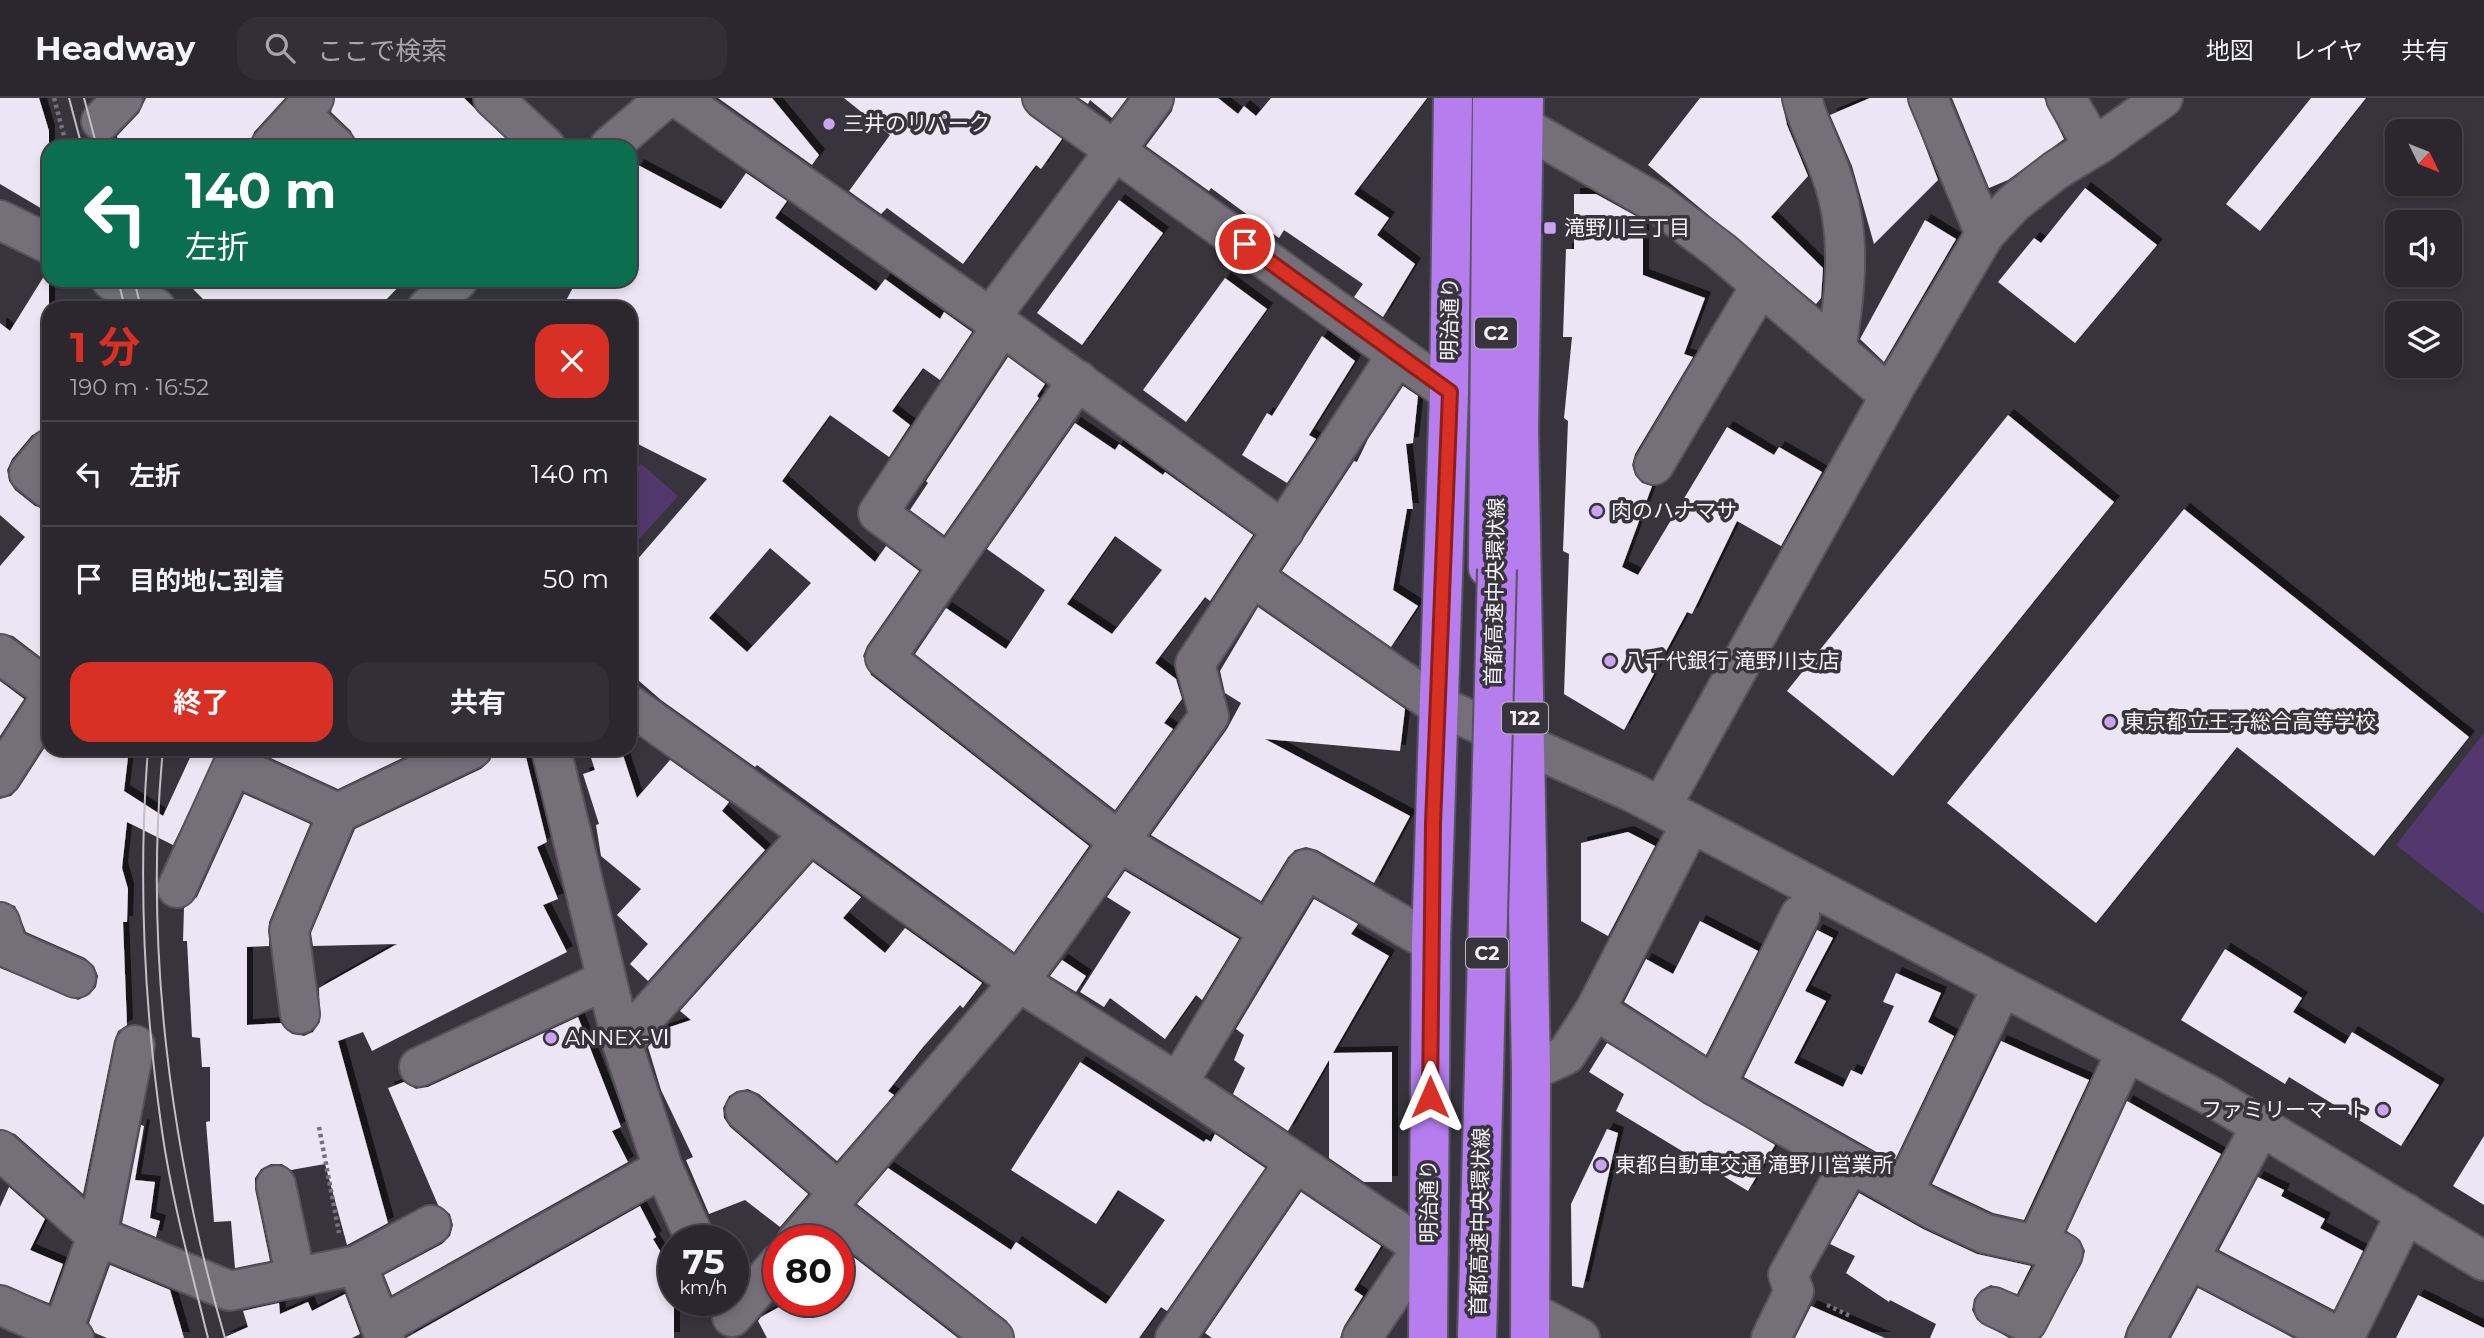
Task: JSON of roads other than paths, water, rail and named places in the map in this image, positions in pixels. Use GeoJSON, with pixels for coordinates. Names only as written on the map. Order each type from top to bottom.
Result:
{"type":"FeatureCollection","features":[{"type":"Feature","properties":{"kind":"highway","name":"明治通り"},"geometry":{"type":"LineString","coordinates":[[1429,1338],[1431,942],[1437,705],[1450,392],[1453,98]]}},
{"type":"Feature","properties":{"kind":"highway","name":"首都高速中央環状線"},"geometry":{"type":"LineString","coordinates":[[1488,568],[1492,98]]}},
{"type":"Feature","properties":{"kind":"highway","name":"首都高速中央環状線"},"geometry":{"type":"LineString","coordinates":[[1477,1338],[1497,569],[1499,98]]}},
{"type":"Feature","properties":{"kind":"highway","name":"122"},"geometry":{"type":"LineString","coordinates":[[1524,113],[1518,429],[1531,1071],[1530,1325]]}},
{"type":"Feature","properties":{"kind":"street"},"geometry":{"type":"LineString","coordinates":[[95,98],[101,121],[123,98]]}},
{"type":"Feature","properties":{"kind":"street"},"geometry":{"type":"LineString","coordinates":[[493,98],[538,140]]}},
{"type":"Feature","properties":{"kind":"street"},"geometry":{"type":"LineString","coordinates":[[617,140],[666,98]]}},
{"type":"Feature","properties":{"kind":"street"},"geometry":{"type":"LineString","coordinates":[[678,98],[1078,380],[1284,531]]}},
{"type":"Feature","properties":{"kind":"street"},"geometry":{"type":"LineString","coordinates":[[1042,98],[1450,392]]}},
{"type":"Feature","properties":{"kind":"street"},"geometry":{"type":"LineString","coordinates":[[948,566],[878,513],[996,322],[1114,149],[1154,98]]}},
{"type":"Feature","properties":{"kind":"street"},"geometry":{"type":"LineString","coordinates":[[1928,98],[1985,234]]}},
{"type":"Feature","properties":{"kind":"street"},"geometry":{"type":"LineString","coordinates":[[2066,98],[2094,147]]}},
{"type":"Feature","properties":{"kind":"street"},"geometry":{"type":"LineString","coordinates":[[1531,1071],[1566,1055],[1595,1010],[1676,815],[1890,396],[1985,234],[2024,194],[2163,98]]}},
{"type":"Feature","properties":{"kind":"street"},"geometry":{"type":"LineString","coordinates":[[1810,101],[1842,209],[1845,256],[1843,305],[1836,350]]}},
{"type":"Feature","properties":{"kind":"street"},"geometry":{"type":"LineString","coordinates":[[276,140],[307,106],[331,140]]}},
{"type":"Feature","properties":{"kind":"street"},"geometry":{"type":"LineString","coordinates":[[1524,113],[1658,204],[1760,285],[1890,396]]}},
{"type":"Feature","properties":{"kind":"street"},"geometry":{"type":"LineString","coordinates":[[0,220],[42,241]]}},
{"type":"Feature","properties":{"kind":"street"},"geometry":{"type":"LineString","coordinates":[[1654,465],[1760,285]]}},
{"type":"Feature","properties":{"kind":"street"},"geometry":{"type":"LineString","coordinates":[[122,287],[145,301]]}},
{"type":"Feature","properties":{"kind":"street"},"geometry":{"type":"LineString","coordinates":[[435,301],[450,287]]}},
{"type":"Feature","properties":{"kind":"street"},"geometry":{"type":"LineString","coordinates":[[811,1225],[1019,982],[1121,843],[1209,716],[1195,664],[1397,355]]}},
{"type":"Feature","properties":{"kind":"street"},"geometry":{"type":"LineString","coordinates":[[1078,380],[885,658],[1121,843],[1269,931]]}},
{"type":"Feature","properties":{"kind":"street"},"geometry":{"type":"LineString","coordinates":[[42,457],[29,473],[42,483]]}},
{"type":"Feature","properties":{"kind":"street"},"geometry":{"type":"LineString","coordinates":[[1253,577],[1437,705],[1676,815],[2126,1052],[2261,1126],[2484,1261]]}},
{"type":"Feature","properties":{"kind":"street"},"geometry":{"type":"LineString","coordinates":[[0,654],[42,685]]}},
{"type":"Feature","properties":{"kind":"street"},"geometry":{"type":"LineString","coordinates":[[637,710],[1019,982],[1178,1083],[1429,1252],[1410,1266],[1362,1338]]}},
{"type":"Feature","properties":{"kind":"street"},"geometry":{"type":"LineString","coordinates":[[0,777],[42,711]]}},
{"type":"Feature","properties":{"kind":"street"},"geometry":{"type":"LineString","coordinates":[[300,1014],[289,930],[338,813],[457,756]]}},
{"type":"Feature","properties":{"kind":"street"},"geometry":{"type":"LineString","coordinates":[[553,756],[622,1043],[663,1168],[689,1225]]}},
{"type":"Feature","properties":{"kind":"street"},"geometry":{"type":"LineString","coordinates":[[177,888],[233,765],[338,813]]}},
{"type":"Feature","properties":{"kind":"street"},"geometry":{"type":"LineString","coordinates":[[622,1043],[810,833]]}},
{"type":"Feature","properties":{"kind":"street"},"geometry":{"type":"LineString","coordinates":[[1178,1083],[1306,869],[1431,942]]}},
{"type":"Feature","properties":{"kind":"street"},"geometry":{"type":"LineString","coordinates":[[1715,1086],[1800,915]]}},
{"type":"Feature","properties":{"kind":"street"},"geometry":{"type":"LineString","coordinates":[[0,922],[8,948],[76,978]]}},
{"type":"Feature","properties":{"kind":"street"},"geometry":{"type":"LineString","coordinates":[[419,1067],[606,980]]}},
{"type":"Feature","properties":{"kind":"street"},"geometry":{"type":"LineString","coordinates":[[1903,1193],[2002,987]]}},
{"type":"Feature","properties":{"kind":"street"},"geometry":{"type":"LineString","coordinates":[[1595,1010],[1715,1086],[1903,1193],[1986,1234],[2063,1253],[2027,1322],[1994,1307]]}},
{"type":"Feature","properties":{"kind":"street"},"geometry":{"type":"LineString","coordinates":[[0,1305],[66,1336],[97,1236],[135,1045]]}},
{"type":"Feature","properties":{"kind":"street"},"geometry":{"type":"LineString","coordinates":[[2037,1245],[2126,1052]]}},
{"type":"Feature","properties":{"kind":"street"},"geometry":{"type":"LineString","coordinates":[[746,1111],[832,1200],[994,1338]]}},
{"type":"Feature","properties":{"kind":"street"},"geometry":{"type":"LineString","coordinates":[[2146,1338],[2261,1126]]}},
{"type":"Feature","properties":{"kind":"street"},"geometry":{"type":"LineString","coordinates":[[1,1155],[97,1236],[230,1291],[351,1267],[431,1225]]}},
{"type":"Feature","properties":{"kind":"street"},"geometry":{"type":"LineString","coordinates":[[1175,1338],[1295,1162]]}},
{"type":"Feature","properties":{"kind":"street"},"geometry":{"type":"LineString","coordinates":[[1771,1338],[1794,1291],[1788,1275],[1850,1164]]}},
{"type":"Feature","properties":{"kind":"street"},"geometry":{"type":"LineString","coordinates":[[351,1267],[383,1332],[663,1168]]}},
{"type":"Feature","properties":{"kind":"street"},"geometry":{"type":"LineString","coordinates":[[276,1185],[296,1278]]}},
{"type":"Feature","properties":{"kind":"street"},"geometry":{"type":"LineString","coordinates":[[2189,1259],[2342,1338],[2406,1213]]}},
{"type":"Feature","properties":{"kind":"street"},"geometry":{"type":"LineString","coordinates":[[732,1318],[763,1281]]}},
{"type":"Feature","properties":{"kind":"street"},"geometry":{"type":"LineString","coordinates":[[1530,1325],[1580,1338]]}},
{"type":"Feature","properties":{"kind":"tram line"},"geometry":{"type":"LineString","coordinates":[[69,98],[80,140]]}},
{"type":"Feature","properties":{"kind":"tram line"},"geometry":{"type":"LineString","coordinates":[[84,98],[95,140]]}},
{"type":"Feature","properties":{"kind":"tram line"},"geometry":{"type":"LineString","coordinates":[[120,287],[123,301]]}},
{"type":"Feature","properties":{"kind":"tram line"},"geometry":{"type":"LineString","coordinates":[[136,287],[139,301]]}},
{"type":"Feature","properties":{"kind":"tram line"},"geometry":{"type":"LineString","coordinates":[[148,756],[143,892],[151,1036],[171,1183],[208,1338]]}},
{"type":"Feature","properties":{"kind":"tram line"},"geometry":{"type":"LineString","coordinates":[[163,756],[157,898],[166,1046],[189,1194],[225,1338]]}},
{"type":"Feature","properties":{"kind":"place","name":"三井のリパーク"},"geometry":{"type":"Point","coordinates":[829,124]}},
{"type":"Feature","properties":{"kind":"place","name":"滝野川三丁目"},"geometry":{"type":"Point","coordinates":[1550,228]}},
{"type":"Feature","properties":{"kind":"place","name":"肉のハナマサ"},"geometry":{"type":"Point","coordinates":[1597,511]}},
{"type":"Feature","properties":{"kind":"place","name":"八千代銀行 滝野川支店"},"geometry":{"type":"Point","coordinates":[1610,661]}},
{"type":"Feature","properties":{"kind":"place","name":"東京都立王子総合高等学校"},"geometry":{"type":"Point","coordinates":[2110,722]}},
{"type":"Feature","properties":{"kind":"place","name":"ANNEX-Ⅵ"},"geometry":{"type":"Point","coordinates":[551,1038]}},
{"type":"Feature","properties":{"kind":"place","name":"ファミリーマート"},"geometry":{"type":"Point","coordinates":[2383,1110]}},
{"type":"Feature","properties":{"kind":"place","name":"東都自動車交通 滝野川営業所"},"geometry":{"type":"Point","coordinates":[1601,1165]}}]}
